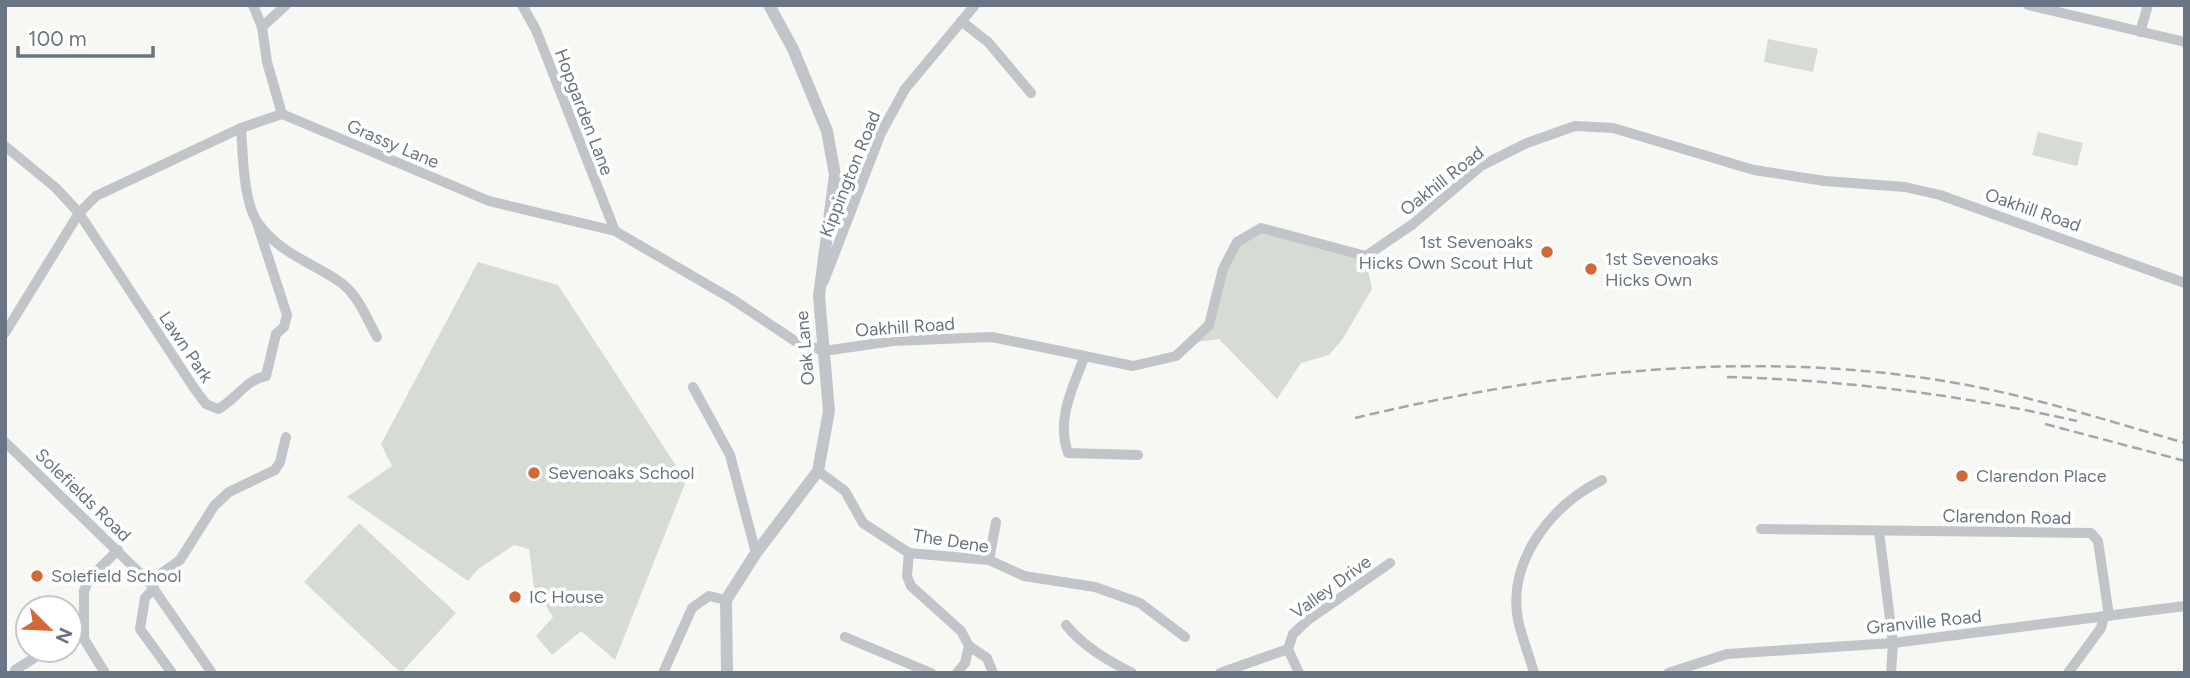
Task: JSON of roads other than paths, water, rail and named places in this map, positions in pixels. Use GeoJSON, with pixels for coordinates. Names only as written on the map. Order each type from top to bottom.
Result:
{"type":"FeatureCollection","features":[{"type":"Feature","properties":{"kind":"street"},"geometry":{"type":"LineString","coordinates":[[5,333],[79,214],[96,196],[241,128],[282,114],[267,62],[262,27],[253,5]]}},
{"type":"Feature","properties":{"kind":"street"},"geometry":{"type":"LineString","coordinates":[[262,27],[286,5]]}},
{"type":"Feature","properties":{"kind":"street","name":"Hopgarden Lane"},"geometry":{"type":"LineString","coordinates":[[522,5],[536,30],[615,231]]}},
{"type":"Feature","properties":{"kind":"street","name":"Oak Lane"},"geometry":{"type":"LineString","coordinates":[[726,600],[756,553],[818,471],[829,411],[819,296],[835,175],[827,131],[793,49],[769,5]]}},
{"type":"Feature","properties":{"kind":"street","name":"Kippington Road"},"geometry":{"type":"LineString","coordinates":[[819,296],[881,133],[905,89],[975,5]]}},
{"type":"Feature","properties":{"kind":"street"},"geometry":{"type":"LineString","coordinates":[[2028,5],[2185,42]]}},
{"type":"Feature","properties":{"kind":"street"},"geometry":{"type":"LineString","coordinates":[[2140,33],[2148,5]]}},
{"type":"Feature","properties":{"kind":"street"},"geometry":{"type":"LineString","coordinates":[[961,21],[988,42],[1031,93]]}},
{"type":"Feature","properties":{"kind":"street","name":"Grassy Lane"},"geometry":{"type":"LineString","coordinates":[[282,114],[488,201],[615,231],[720,292],[795,341],[824,351]]}},
{"type":"Feature","properties":{"kind":"street","name":"Oakhill Road"},"geometry":{"type":"LineString","coordinates":[[824,351],[893,341],[992,337],[1133,366],[1176,356],[1209,325],[1223,269],[1237,242],[1261,228],[1366,256],[1413,224],[1481,166],[1527,143],[1575,126],[1613,128],[1754,170],[1825,181],[1905,187],[1940,195],[2185,283]]}},
{"type":"Feature","properties":{"kind":"street"},"geometry":{"type":"LineString","coordinates":[[241,128],[247,187],[257,223],[300,261],[337,280],[350,291],[377,337]]}},
{"type":"Feature","properties":{"kind":"street"},"geometry":{"type":"LineString","coordinates":[[5,146],[56,188],[79,214]]}},
{"type":"Feature","properties":{"kind":"street","name":"Lawn Park"},"geometry":{"type":"LineString","coordinates":[[79,214],[194,388],[206,404],[218,410],[232,402],[254,378],[266,376],[276,334],[284,327],[287,315],[257,223]]}},
{"type":"Feature","properties":{"kind":"street"},"geometry":{"type":"LineString","coordinates":[[1084,358],[1070,394],[1061,435],[1068,453],[1138,454]]}},
{"type":"Feature","properties":{"kind":"street"},"geometry":{"type":"LineString","coordinates":[[693,387],[730,455],[756,553]]}},
{"type":"Feature","properties":{"kind":"street"},"geometry":{"type":"LineString","coordinates":[[172,673],[140,629],[145,598],[152,585],[180,560],[214,506],[229,492],[275,470],[284,450],[286,437]]}},
{"type":"Feature","properties":{"kind":"street","name":"Solefields Road"},"geometry":{"type":"LineString","coordinates":[[5,442],[152,585],[212,673]]}},
{"type":"Feature","properties":{"kind":"street","name":"The Dene"},"geometry":{"type":"LineString","coordinates":[[818,471],[845,491],[863,523],[909,553],[989,560],[1016,574],[1095,587],[1147,607],[1185,638]]}},
{"type":"Feature","properties":{"kind":"street"},"geometry":{"type":"LineString","coordinates":[[1534,673],[1518,618],[1518,592],[1528,554],[1554,513],[1577,493],[1602,480]]}},
{"type":"Feature","properties":{"kind":"street","name":"Clarendon Road"},"geometry":{"type":"LineString","coordinates":[[1761,529],[2091,533],[2098,541],[2106,616]]}},
{"type":"Feature","properties":{"kind":"street"},"geometry":{"type":"LineString","coordinates":[[989,560],[999,530]]}},
{"type":"Feature","properties":{"kind":"street"},"geometry":{"type":"LineString","coordinates":[[1879,531],[1893,643],[1891,673]]}},
{"type":"Feature","properties":{"kind":"street"},"geometry":{"type":"LineString","coordinates":[[84,602],[86,584],[118,550]]}},
{"type":"Feature","properties":{"kind":"street"},"geometry":{"type":"LineString","coordinates":[[909,553],[907,576],[911,586],[961,631],[969,646],[987,658],[993,673]]}},
{"type":"Feature","properties":{"kind":"street","name":"Valley Drive"},"geometry":{"type":"LineString","coordinates":[[1288,649],[1293,634],[1308,620],[1390,563]]}},
{"type":"Feature","properties":{"kind":"street"},"geometry":{"type":"LineString","coordinates":[[663,673],[692,608],[701,599],[709,596],[726,600],[727,673]]}},
{"type":"Feature","properties":{"kind":"street","name":"Granville Road"},"geometry":{"type":"LineString","coordinates":[[1668,673],[1727,654],[1893,643],[2185,606]]}},
{"type":"Feature","properties":{"kind":"street"},"geometry":{"type":"LineString","coordinates":[[2068,673],[2101,628],[2106,616]]}},
{"type":"Feature","properties":{"kind":"street"},"geometry":{"type":"LineString","coordinates":[[1066,625],[1076,637],[1104,659],[1132,673]]}},
{"type":"Feature","properties":{"kind":"street"},"geometry":{"type":"LineString","coordinates":[[857,642],[862,629]]}},
{"type":"Feature","properties":{"kind":"street"},"geometry":{"type":"LineString","coordinates":[[84,631],[87,648],[106,673]]}},
{"type":"Feature","properties":{"kind":"street"},"geometry":{"type":"LineString","coordinates":[[845,637],[931,673]]}},
{"type":"Feature","properties":{"kind":"street"},"geometry":{"type":"LineString","coordinates":[[957,673],[965,663],[969,646]]}},
{"type":"Feature","properties":{"kind":"street"},"geometry":{"type":"LineString","coordinates":[[1220,673],[1288,649],[1299,673]]}},
{"type":"Feature","properties":{"kind":"street"},"geometry":{"type":"LineString","coordinates":[[15,670],[25,664]]}},
{"type":"Feature","properties":{"kind":"railway"},"geometry":{"type":"LineString","coordinates":[[1355,418],[1500,388],[1574,378],[1648,370],[1796,367],[1870,372],[1975,386],[2065,408],[2185,443]]}},
{"type":"Feature","properties":{"kind":"railway"},"geometry":{"type":"LineString","coordinates":[[1727,377],[1816,381],[1903,390],[2077,421]]}},
{"type":"Feature","properties":{"kind":"railway"},"geometry":{"type":"LineString","coordinates":[[2045,424],[2185,461]]}},
{"type":"Feature","properties":{"kind":"place","name":"1st Sevenoaks Hicks Own Scout Hut"},"geometry":{"type":"Point","coordinates":[1547,252]}},
{"type":"Feature","properties":{"kind":"place","name":"1st Sevenoaks Hicks Own"},"geometry":{"type":"Point","coordinates":[1591,269]}},
{"type":"Feature","properties":{"kind":"place","name":"Sevenoaks School"},"geometry":{"type":"Point","coordinates":[534,473]}},
{"type":"Feature","properties":{"kind":"place","name":"Clarendon Place"},"geometry":{"type":"Point","coordinates":[1962,476]}},
{"type":"Feature","properties":{"kind":"place","name":"Solefield School"},"geometry":{"type":"Point","coordinates":[37,576]}},
{"type":"Feature","properties":{"kind":"place","name":"IC House"},"geometry":{"type":"Point","coordinates":[515,597]}}]}
